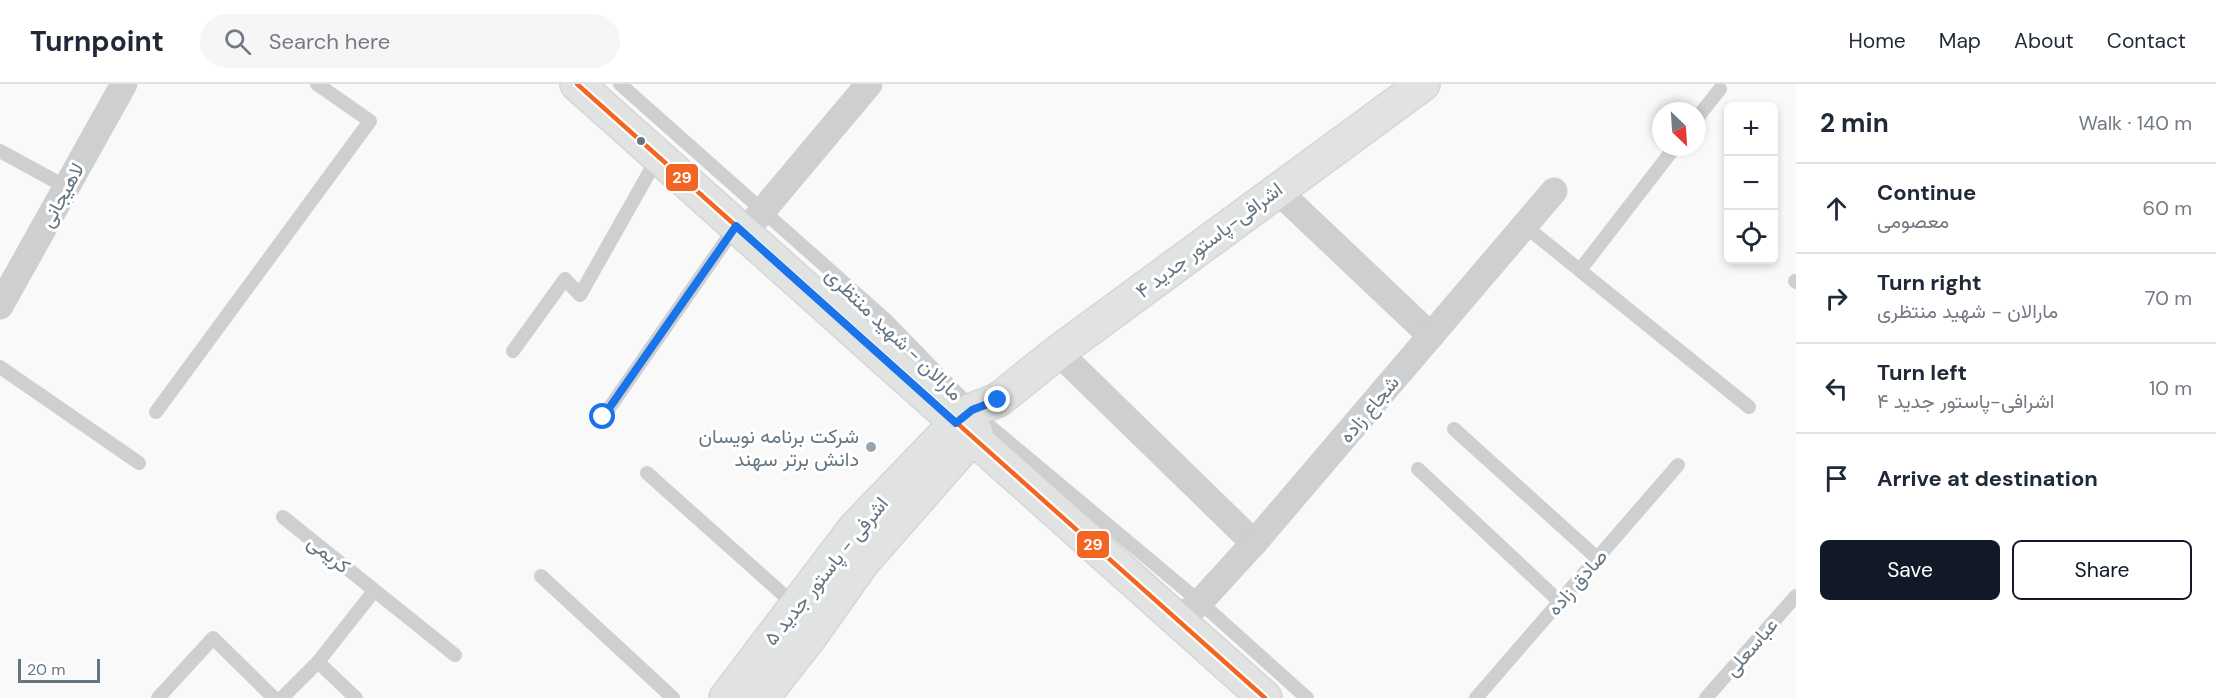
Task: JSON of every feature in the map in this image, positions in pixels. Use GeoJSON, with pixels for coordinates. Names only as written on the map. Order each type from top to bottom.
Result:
{"type":"FeatureCollection","features":[{"type":"Feature","properties":{"kind":"main road","name":"مارالان - شهید منتظری"},"geometry":{"type":"LineString","coordinates":[[577,84],[658,157],[748,223],[977,418],[1189,611],[1265,698]]}},
{"type":"Feature","properties":{"kind":"main road","name":"اشرافی-پاستور جدید ۴"},"geometry":{"type":"LineString","coordinates":[[977,418],[1058,352],[1423,84]]}},
{"type":"Feature","properties":{"kind":"main road","name":"اشرفی - پاستور جدید ۵"},"geometry":{"type":"LineString","coordinates":[[726,698],[855,528],[977,418]]}},
{"type":"Feature","properties":{"kind":"main road","name":"اشرفی - پاستور جدید ۵"},"geometry":{"type":"LineString","coordinates":[[762,698],[809,638],[863,562],[977,418]]}},
{"type":"Feature","properties":{"kind":"street","name":"لاهیجانی"},"geometry":{"type":"LineString","coordinates":[[0,306],[124,84]]}},
{"type":"Feature","properties":{"kind":"street"},"geometry":{"type":"LineString","coordinates":[[748,223],[869,84]]}},
{"type":"Feature","properties":{"kind":"street"},"geometry":{"type":"LineString","coordinates":[[1277,190],[1431,336]]}},
{"type":"Feature","properties":{"kind":"street","name":"شجاع زاده"},"geometry":{"type":"LineString","coordinates":[[1189,611],[1254,543],[1554,191]]}},
{"type":"Feature","properties":{"kind":"street"},"geometry":{"type":"LineString","coordinates":[[1058,352],[1254,543]]}},
{"type":"Feature","properties":{"kind":"lane"},"geometry":{"type":"LineString","coordinates":[[156,412],[370,121],[317,84]]}},
{"type":"Feature","properties":{"kind":"lane","name":"مارالان - شهید منتظری"},"geometry":{"type":"LineString","coordinates":[[620,84],[748,223]]}},
{"type":"Feature","properties":{"kind":"lane"},"geometry":{"type":"LineString","coordinates":[[1706,107],[1720,89]]}},
{"type":"Feature","properties":{"kind":"lane"},"geometry":{"type":"LineString","coordinates":[[0,151],[66,187]]}},
{"type":"Feature","properties":{"kind":"lane"},"geometry":{"type":"LineString","coordinates":[[1580,270],[1668,156]]}},
{"type":"Feature","properties":{"kind":"lane"},"geometry":{"type":"LineString","coordinates":[[513,351],[565,279],[580,295],[658,157]]}},
{"type":"Feature","properties":{"kind":"lane"},"geometry":{"type":"LineString","coordinates":[[603,417],[748,223]]}},
{"type":"Feature","properties":{"kind":"lane"},"geometry":{"type":"LineString","coordinates":[[1525,226],[1749,407]]}},
{"type":"Feature","properties":{"kind":"lane"},"geometry":{"type":"LineString","coordinates":[[0,367],[139,463]]}},
{"type":"Feature","properties":{"kind":"lane"},"geometry":{"type":"LineString","coordinates":[[1454,429],[1598,558]]}},
{"type":"Feature","properties":{"kind":"lane","name":"صادق زاده"},"geometry":{"type":"LineString","coordinates":[[1476,698],[1678,465]]}},
{"type":"Feature","properties":{"kind":"lane"},"geometry":{"type":"LineString","coordinates":[[1418,469],[1560,602]]}},
{"type":"Feature","properties":{"kind":"lane"},"geometry":{"type":"LineString","coordinates":[[647,472],[796,606]]}},
{"type":"Feature","properties":{"kind":"lane","name":"کریمی"},"geometry":{"type":"LineString","coordinates":[[283,517],[455,655]]}},
{"type":"Feature","properties":{"kind":"lane"},"geometry":{"type":"LineString","coordinates":[[541,576],[673,698]]}},
{"type":"Feature","properties":{"kind":"lane"},"geometry":{"type":"LineString","coordinates":[[282,698],[318,662],[375,591]]}},
{"type":"Feature","properties":{"kind":"lane","name":"عباسعلی"},"geometry":{"type":"LineString","coordinates":[[1706,698],[1796,596]]}},
{"type":"Feature","properties":{"kind":"lane","name":"مارالان - شهید منتظری"},"geometry":{"type":"LineString","coordinates":[[1189,611],[1307,698]]}},
{"type":"Feature","properties":{"kind":"lane"},"geometry":{"type":"LineString","coordinates":[[158,698],[213,638],[274,698]]}},
{"type":"Feature","properties":{"kind":"lane"},"geometry":{"type":"LineString","coordinates":[[318,662],[356,698]]}},
{"type":"Feature","properties":{"kind":"transit line","name":"29"},"geometry":{"type":"LineString","coordinates":[[577,84],[1265,698]]}},
{"type":"Feature","properties":{"kind":"place","name":"شرکت برنامه نویسان دانش برتر سهند"},"geometry":{"type":"Point","coordinates":[871,447]}},
{"type":"Feature","properties":{"kind":"route"},"geometry":{"type":"LineString","coordinates":[[603,417],[736,226],[956,423],[972,410],[998,400]]}}]}
